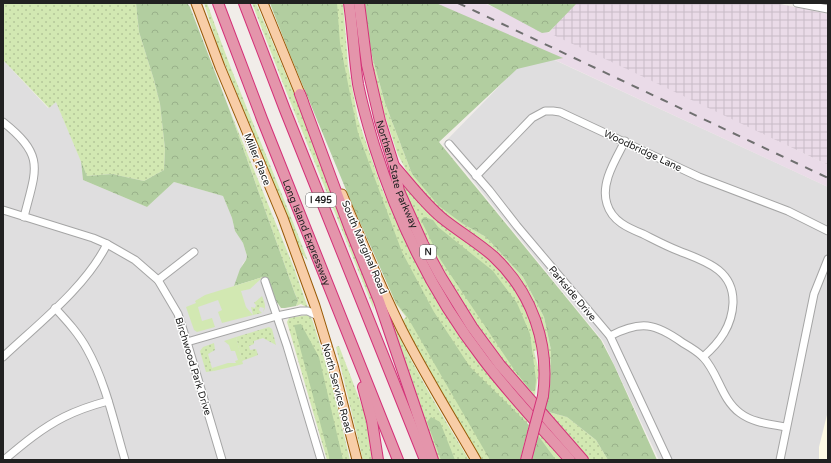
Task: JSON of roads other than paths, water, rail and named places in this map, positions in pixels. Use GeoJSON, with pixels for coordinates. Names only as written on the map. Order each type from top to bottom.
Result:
{"type":"FeatureCollection","features":[{"type":"Feature","properties":{"kind":"highway","name":"Long Island Expressway"},"geometry":{"type":"LineString","coordinates":[[218,3],[246,78],[398,460]]}},
{"type":"Feature","properties":{"kind":"highway","name":"I 495"},"geometry":{"type":"LineString","coordinates":[[244,3],[425,460]]}},
{"type":"Feature","properties":{"kind":"highway","name":"Northern State Parkway"},"geometry":{"type":"LineString","coordinates":[[350,3],[358,84],[381,166],[408,235],[433,283],[466,336],[505,386],[570,460]]}},
{"type":"Feature","properties":{"kind":"highway","name":"Northern State Parkway"},"geometry":{"type":"LineString","coordinates":[[359,3],[367,65],[380,121],[394,166],[399,191],[412,220],[441,277],[468,321],[500,365],[583,460]]}},
{"type":"Feature","properties":{"kind":"highway"},"geometry":{"type":"LineString","coordinates":[[300,94],[379,301],[433,460]]}},
{"type":"Feature","properties":{"kind":"highway"},"geometry":{"type":"LineString","coordinates":[[394,166],[424,201],[442,218],[492,255],[516,282],[528,301],[539,332],[544,358],[544,385],[543,396],[526,460]]}},
{"type":"Feature","properties":{"kind":"highway"},"geometry":{"type":"LineString","coordinates":[[341,316],[365,394],[376,440],[378,460]]}},
{"type":"Feature","properties":{"kind":"main road","name":"Miller Place"},"geometry":{"type":"LineString","coordinates":[[196,3],[220,67],[283,218],[318,316]]}},
{"type":"Feature","properties":{"kind":"main road","name":"South Marginal Road"},"geometry":{"type":"LineString","coordinates":[[263,3],[375,274],[436,392],[476,460]]}},
{"type":"Feature","properties":{"kind":"main road","name":"North Service Road"},"geometry":{"type":"LineString","coordinates":[[318,316],[333,365],[357,460]]}},
{"type":"Feature","properties":{"kind":"street"},"geometry":{"type":"LineString","coordinates":[[797,3],[828,9]]}},
{"type":"Feature","properties":{"kind":"street","name":"Woodbridge Lane"},"geometry":{"type":"LineString","coordinates":[[476,176],[532,118],[545,111],[560,112],[625,141],[699,177],[788,212],[828,231]]}},
{"type":"Feature","properties":{"kind":"street"},"geometry":{"type":"LineString","coordinates":[[3,122],[20,136],[29,146],[34,159],[36,172],[24,217]]}},
{"type":"Feature","properties":{"kind":"street"},"geometry":{"type":"LineString","coordinates":[[625,141],[611,169],[605,187],[607,205],[613,216],[622,224],[631,229],[714,266],[729,281],[733,300],[732,313],[726,330],[716,345],[703,357]]}},
{"type":"Feature","properties":{"kind":"street","name":"Parkside Drive"},"geometry":{"type":"LineString","coordinates":[[449,144],[516,226],[610,336],[668,460]]}},
{"type":"Feature","properties":{"kind":"street","name":"Birchwood Park Drive"},"geometry":{"type":"LineString","coordinates":[[3,210],[93,238],[107,244],[135,260],[158,280],[178,314],[222,460]]}},
{"type":"Feature","properties":{"kind":"street"},"geometry":{"type":"LineString","coordinates":[[3,357],[77,286],[93,268],[102,255],[107,244]]}},
{"type":"Feature","properties":{"kind":"street"},"geometry":{"type":"LineString","coordinates":[[158,280],[194,252]]}},
{"type":"Feature","properties":{"kind":"street"},"geometry":{"type":"LineString","coordinates":[[780,460],[814,294],[828,260]]}},
{"type":"Feature","properties":{"kind":"street"},"geometry":{"type":"LineString","coordinates":[[265,282],[287,346],[322,460]]}},
{"type":"Feature","properties":{"kind":"street"},"geometry":{"type":"LineString","coordinates":[[55,308],[87,348],[100,376],[125,460]]}},
{"type":"Feature","properties":{"kind":"street"},"geometry":{"type":"LineString","coordinates":[[187,342],[277,316],[300,311],[318,316]]}},
{"type":"Feature","properties":{"kind":"street"},"geometry":{"type":"LineString","coordinates":[[610,336],[629,327],[640,326],[652,326],[668,332],[703,357],[724,394],[735,409],[749,419],[786,427]]}},
{"type":"Feature","properties":{"kind":"street"},"geometry":{"type":"LineString","coordinates":[[4,460],[43,428],[65,416],[108,401]]}},
{"type":"Feature","properties":{"kind":"railway"},"geometry":{"type":"LineString","coordinates":[[458,3],[828,178]]}}]}
